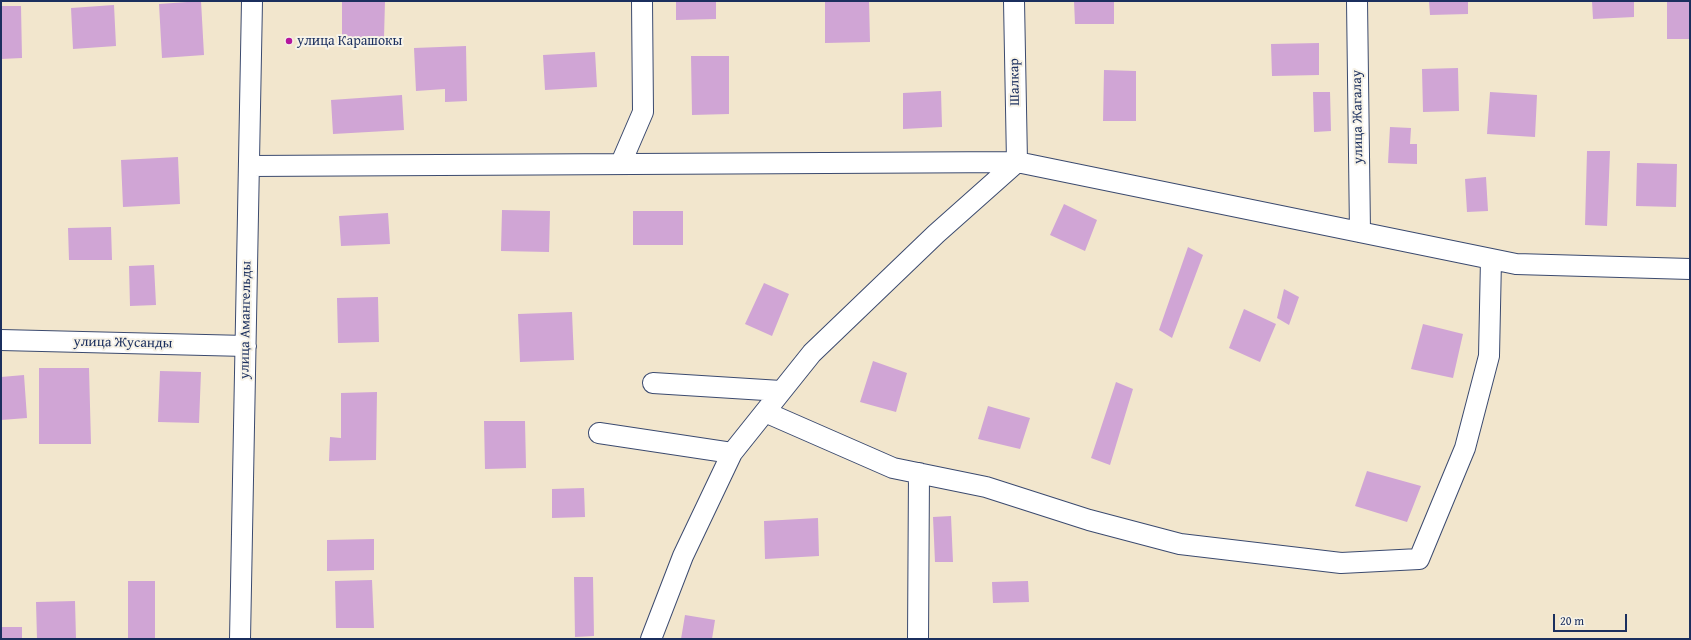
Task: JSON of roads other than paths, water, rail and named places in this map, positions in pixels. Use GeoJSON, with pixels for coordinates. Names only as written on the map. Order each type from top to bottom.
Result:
{"type":"FeatureCollection","features":[{"type":"Feature","properties":{"kind":"street","name":"улица Амангельды"},"geometry":{"type":"LineString","coordinates":[[240,639],[252,1]]}},
{"type":"Feature","properties":{"kind":"street"},"geometry":{"type":"LineString","coordinates":[[621,163],[643,112],[642,1]]}},
{"type":"Feature","properties":{"kind":"street","name":"Шалкар"},"geometry":{"type":"LineString","coordinates":[[1014,1],[1017,162]]}},
{"type":"Feature","properties":{"kind":"street","name":"улица Жагалау"},"geometry":{"type":"LineString","coordinates":[[1357,1],[1360,232]]}},
{"type":"Feature","properties":{"kind":"street"},"geometry":{"type":"LineString","coordinates":[[249,166],[1017,162],[1516,264],[1690,269]]}},
{"type":"Feature","properties":{"kind":"street"},"geometry":{"type":"LineString","coordinates":[[651,639],[683,556],[732,453],[812,353],[936,234],[1017,162]]}},
{"type":"Feature","properties":{"kind":"street"},"geometry":{"type":"LineString","coordinates":[[765,412],[893,468],[986,487],[1089,520],[1180,544],[1341,563],[1419,559],[1465,448],[1490,356],[1491,259]]}},
{"type":"Feature","properties":{"kind":"street","name":"улица Жусанды"},"geometry":{"type":"LineString","coordinates":[[1,340],[246,346]]}},
{"type":"Feature","properties":{"kind":"street"},"geometry":{"type":"LineString","coordinates":[[652,383],[781,391]]}},
{"type":"Feature","properties":{"kind":"street"},"geometry":{"type":"LineString","coordinates":[[599,433],[732,453]]}},
{"type":"Feature","properties":{"kind":"street"},"geometry":{"type":"LineString","coordinates":[[918,639],[919,473]]}},
{"type":"Feature","properties":{"kind":"place","name":"улица Карашокы"},"geometry":{"type":"Point","coordinates":[289,41]}}]}
